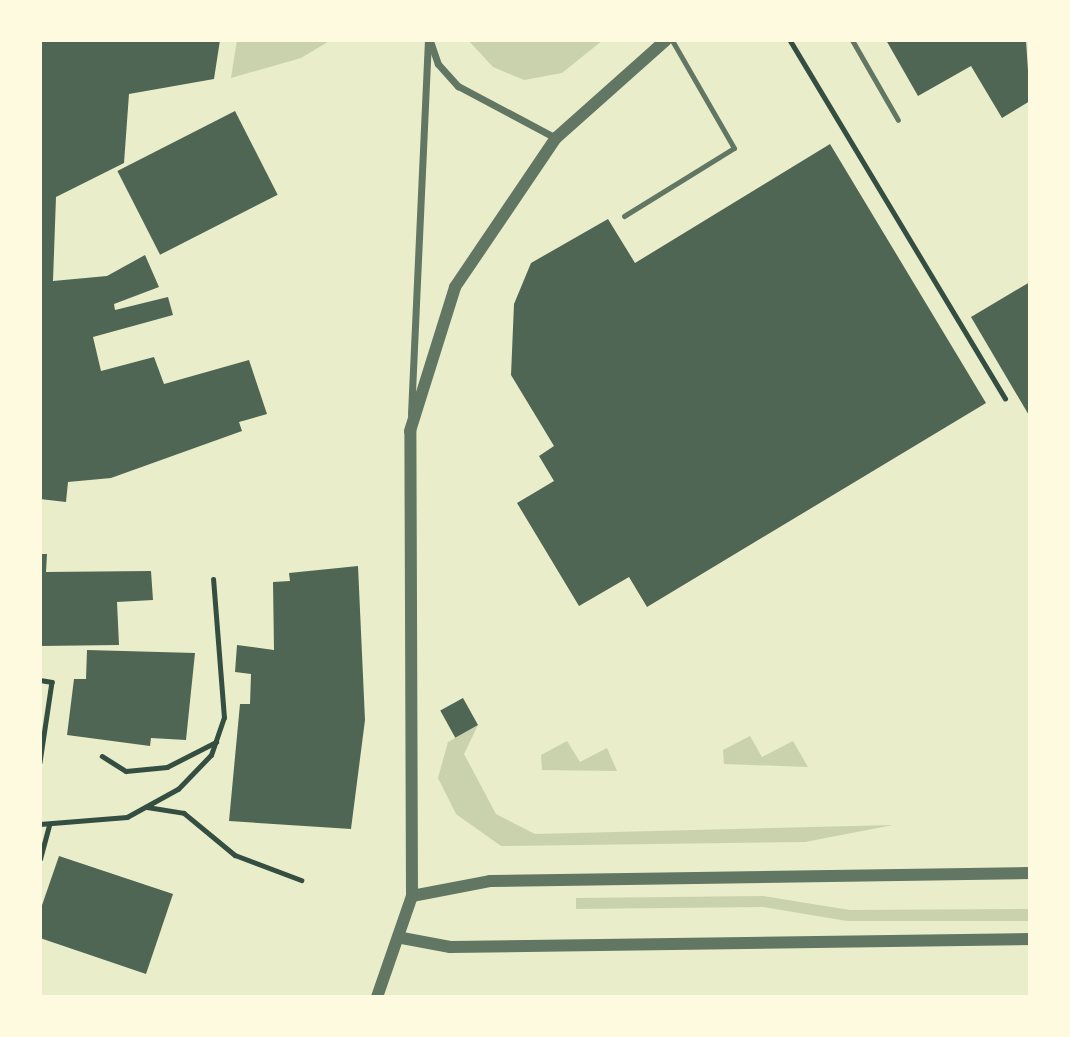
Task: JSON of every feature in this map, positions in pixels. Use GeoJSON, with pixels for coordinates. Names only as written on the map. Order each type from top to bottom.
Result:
{"type":"FeatureCollection","features":[{"type":"Feature","properties":{"kind":"street"},"geometry":{"type":"LineString","coordinates":[[429,40],[438,64],[458,86],[556,138]]}},
{"type":"Feature","properties":{"kind":"street"},"geometry":{"type":"LineString","coordinates":[[377,997],[402,938],[412,897],[410,431],[429,40]]}},
{"type":"Feature","properties":{"kind":"street"},"geometry":{"type":"LineString","coordinates":[[410,431],[455,287],[556,138],[666,40]]}},
{"type":"Feature","properties":{"kind":"street"},"geometry":{"type":"LineString","coordinates":[[412,897],[490,881],[1030,873]]}},
{"type":"Feature","properties":{"kind":"street"},"geometry":{"type":"LineString","coordinates":[[402,938],[450,947],[1030,939]]}},
{"type":"Feature","properties":{"kind":"lane"},"geometry":{"type":"LineString","coordinates":[[624,216],[734,148],[672,40]]}},
{"type":"Feature","properties":{"kind":"lane"},"geometry":{"type":"LineString","coordinates":[[852,40],[898,120]]}},
{"type":"Feature","properties":{"kind":"path"},"geometry":{"type":"LineString","coordinates":[[790,40],[1005,398]]}},
{"type":"Feature","properties":{"kind":"path"},"geometry":{"type":"LineString","coordinates":[[40,824],[49,826],[127,817],[178,789],[216,742],[224,719],[214,579]]}},
{"type":"Feature","properties":{"kind":"path"},"geometry":{"type":"LineString","coordinates":[[40,680],[52,682],[40,762]]}},
{"type":"Feature","properties":{"kind":"path"},"geometry":{"type":"LineString","coordinates":[[102,756],[126,771],[167,767],[216,742]]}},
{"type":"Feature","properties":{"kind":"path"},"geometry":{"type":"LineString","coordinates":[[146,806],[184,813],[235,855],[301,880]]}},
{"type":"Feature","properties":{"kind":"path"},"geometry":{"type":"LineString","coordinates":[[40,859],[49,826]]}},
{"type":"Feature","properties":{"kind":"green space"},"geometry":{"type":"Polygon","coordinates":[[[237,40],[331,40],[301,58],[231,78],[237,40]]]}},
{"type":"Feature","properties":{"kind":"green space"},"geometry":{"type":"Polygon","coordinates":[[[468,40],[603,40],[562,73],[524,80],[493,67],[468,40]]]}},
{"type":"Feature","properties":{"kind":"green space"},"geometry":{"type":"Polygon","coordinates":[[[478,725],[464,754],[496,814],[535,834],[893,825],[805,842],[501,846],[456,814],[438,778],[448,742],[478,725]]]}},
{"type":"Feature","properties":{"kind":"green space"},"geometry":{"type":"Polygon","coordinates":[[[750,736],[762,757],[793,741],[808,767],[724,764],[723,750],[750,736]]]}},
{"type":"Feature","properties":{"kind":"green space"},"geometry":{"type":"Polygon","coordinates":[[[567,741],[580,762],[607,748],[617,771],[542,770],[541,755],[567,741]]]}},
{"type":"Feature","properties":{"kind":"green space"},"geometry":{"type":"Polygon","coordinates":[[[763,896],[850,910],[1030,909],[1030,921],[847,921],[763,907],[576,909],[576,898],[763,896]]]}},
{"type":"Feature","properties":{"kind":"building"},"geometry":{"type":"Polygon","coordinates":[[[40,40],[220,40],[214,79],[129,94],[124,163],[56,197],[53,281],[107,276],[145,255],[159,287],[114,304],[115,310],[168,297],[173,315],[93,337],[101,371],[154,357],[164,384],[249,360],[267,414],[239,422],[242,431],[111,478],[68,482],[66,502],[40,499],[40,40]]]}},
{"type":"Feature","properties":{"kind":"building"},"geometry":{"type":"Polygon","coordinates":[[[886,40],[1026,40],[1030,101],[1002,118],[971,66],[918,96],[886,40]]]}},
{"type":"Feature","properties":{"kind":"building"},"geometry":{"type":"Polygon","coordinates":[[[235,111],[278,195],[160,255],[117,171],[235,111]]]}},
{"type":"Feature","properties":{"kind":"building"},"geometry":{"type":"Polygon","coordinates":[[[830,144],[986,403],[647,607],[629,577],[579,606],[517,503],[554,481],[539,456],[554,446],[511,375],[514,304],[531,263],[608,219],[635,263],[830,144]]]}},
{"type":"Feature","properties":{"kind":"building"},"geometry":{"type":"Polygon","coordinates":[[[1030,282],[1030,417],[971,317],[1030,282]]]}},
{"type":"Feature","properties":{"kind":"building"},"geometry":{"type":"Polygon","coordinates":[[[40,554],[47,554],[46,572],[151,571],[153,600],[117,602],[119,645],[40,646],[40,554]]]}},
{"type":"Feature","properties":{"kind":"building"},"geometry":{"type":"Polygon","coordinates":[[[358,566],[365,720],[351,829],[229,821],[240,704],[250,704],[251,674],[235,672],[237,645],[274,650],[273,582],[290,581],[289,573],[358,566]]]}},
{"type":"Feature","properties":{"kind":"building"},"geometry":{"type":"Polygon","coordinates":[[[87,650],[195,653],[186,740],[151,738],[150,746],[67,735],[74,679],[86,679],[87,650]]]}},
{"type":"Feature","properties":{"kind":"building"},"geometry":{"type":"Polygon","coordinates":[[[463,698],[478,725],[455,738],[440,711],[463,698]]]}},
{"type":"Feature","properties":{"kind":"building"},"geometry":{"type":"Polygon","coordinates":[[[59,856],[173,894],[146,974],[40,938],[40,911],[59,856]]]}}]}
